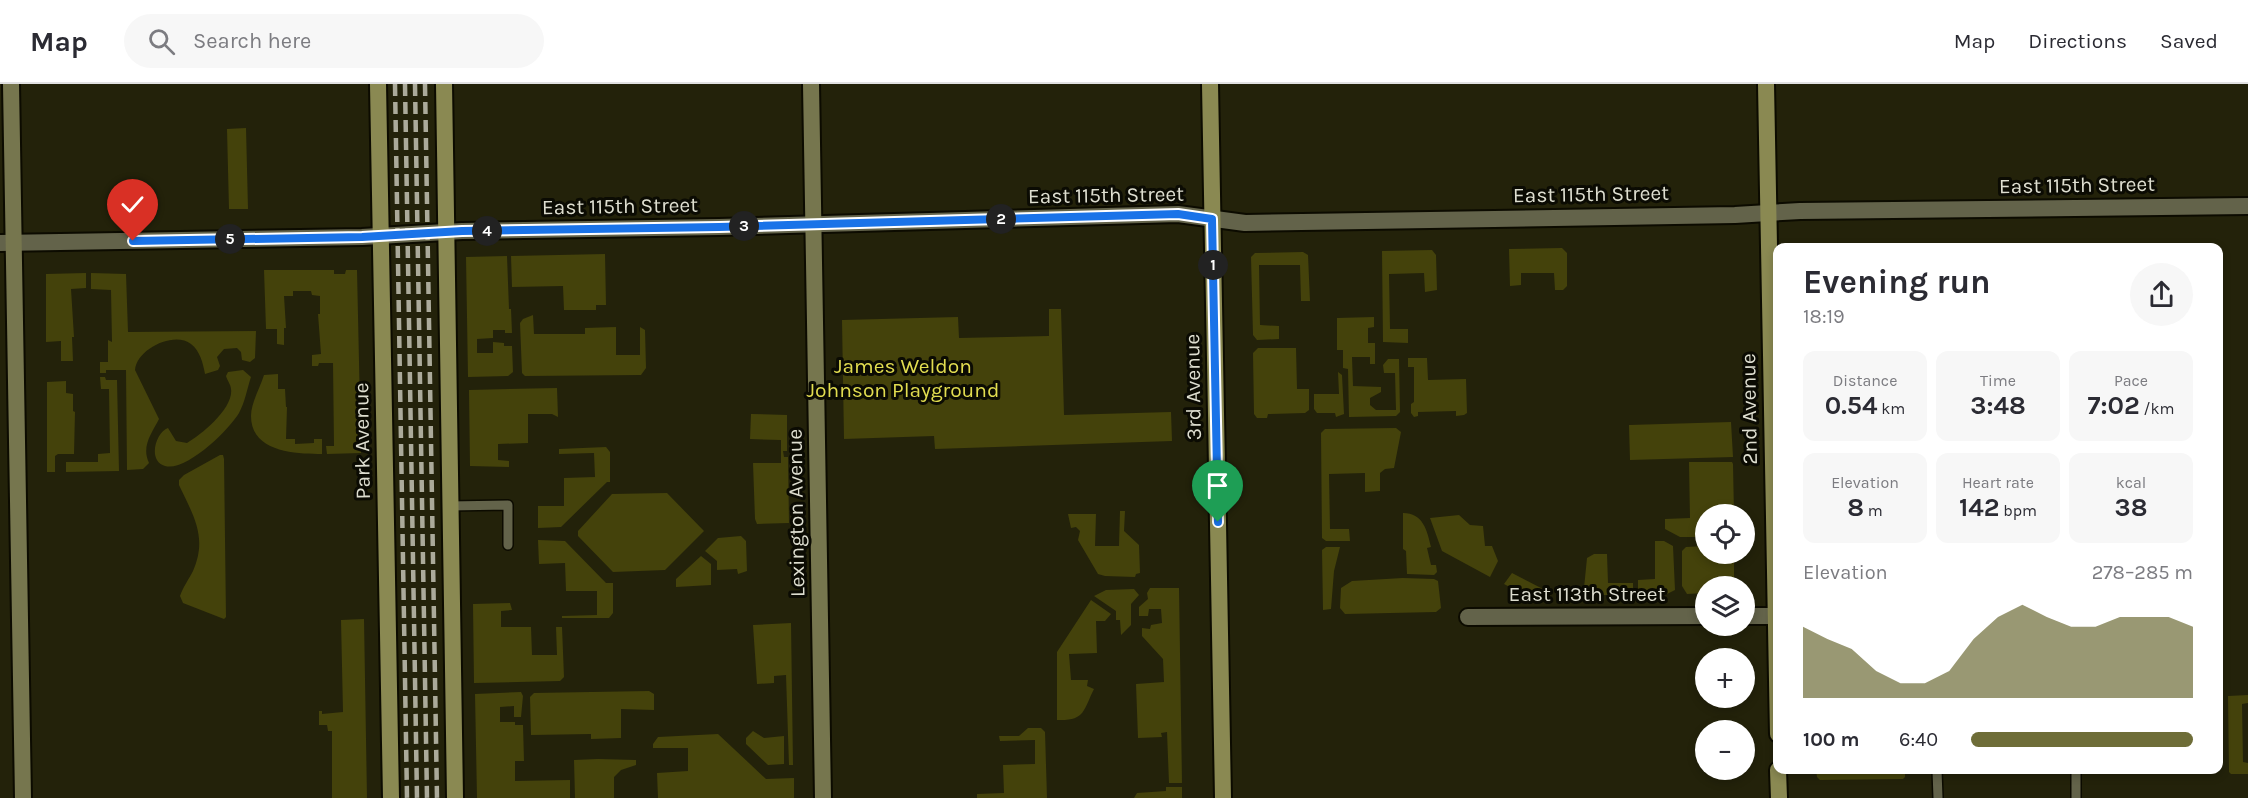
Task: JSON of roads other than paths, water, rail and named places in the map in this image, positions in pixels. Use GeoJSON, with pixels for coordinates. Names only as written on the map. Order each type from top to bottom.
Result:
{"type":"FeatureCollection","features":[{"type":"Feature","properties":{"kind":"main road"},"geometry":{"type":"LineString","coordinates":[[11,84],[7,243],[23,798]]}},
{"type":"Feature","properties":{"kind":"main road","name":"Park Avenue"},"geometry":{"type":"LineString","coordinates":[[378,84],[391,798]]}},
{"type":"Feature","properties":{"kind":"main road"},"geometry":{"type":"LineString","coordinates":[[444,84],[455,798]]}},
{"type":"Feature","properties":{"kind":"main road","name":"Lexington Avenue"},"geometry":{"type":"LineString","coordinates":[[811,84],[823,798]]}},
{"type":"Feature","properties":{"kind":"main road","name":"3rd Avenue"},"geometry":{"type":"LineString","coordinates":[[1210,84],[1223,798]]}},
{"type":"Feature","properties":{"kind":"main road","name":"2nd Avenue"},"geometry":{"type":"LineString","coordinates":[[1766,84],[1773,455]]}},
{"type":"Feature","properties":{"kind":"main road"},"geometry":{"type":"LineString","coordinates":[[1778,774],[1779,798]]}},
{"type":"Feature","properties":{"kind":"street","name":"East 115th Street"},"geometry":{"type":"LineString","coordinates":[[7,243],[380,236],[446,232],[1178,214],[1245,223],[2248,206]]}},
{"type":"Feature","properties":{"kind":"street","name":"East 113th Street"},"geometry":{"type":"LineString","coordinates":[[1468,617],[1695,616]]}},
{"type":"Feature","properties":{"kind":"street"},"geometry":{"type":"LineString","coordinates":[[1755,616],[1773,616]]}},
{"type":"Feature","properties":{"kind":"lane"},"geometry":{"type":"LineString","coordinates":[[449,506],[508,505],[508,545]]}},
{"type":"Feature","properties":{"kind":"lane"},"geometry":{"type":"LineString","coordinates":[[1937,774],[1938,798]]}},
{"type":"Feature","properties":{"kind":"lane"},"geometry":{"type":"LineString","coordinates":[[2076,774],[2076,798]]}},
{"type":"Feature","properties":{"kind":"railway"},"geometry":{"type":"LineString","coordinates":[[395,84],[407,798]]}},
{"type":"Feature","properties":{"kind":"railway"},"geometry":{"type":"LineString","coordinates":[[405,84],[417,798]]}},
{"type":"Feature","properties":{"kind":"railway"},"geometry":{"type":"LineString","coordinates":[[415,84],[427,798]]}},
{"type":"Feature","properties":{"kind":"railway"},"geometry":{"type":"LineString","coordinates":[[425,84],[437,798]]}},
{"type":"Feature","properties":{"kind":"park label","name":"James Weldon Johnson Playground"},"geometry":{"type":"Point","coordinates":[903,378]}}]}
